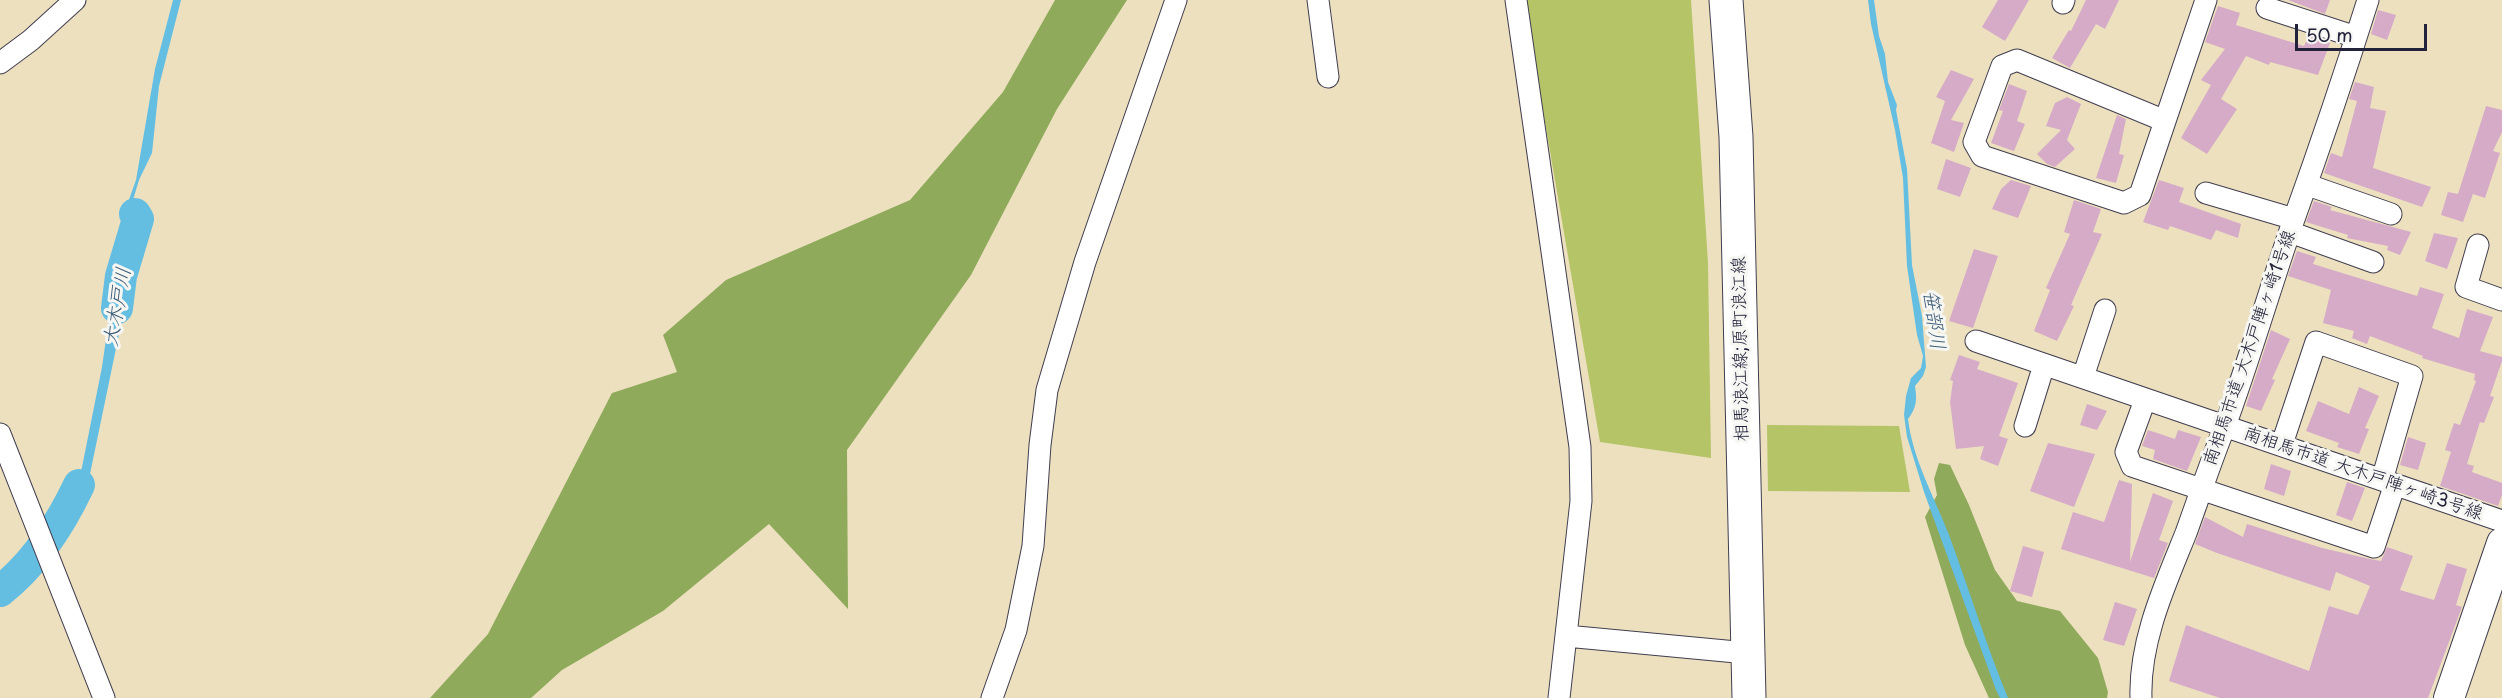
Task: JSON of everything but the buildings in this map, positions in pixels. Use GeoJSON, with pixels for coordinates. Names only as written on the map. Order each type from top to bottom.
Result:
{"type":"FeatureCollection","features":[{"type":"Feature","properties":{"kind":"main road","name":"相馬浪江線;原町浪江線"},"geometry":{"type":"LineString","coordinates":[[1726,0],[1736,137],[1749,698]]}},
{"type":"Feature","properties":{"kind":"street"},"geometry":{"type":"LineString","coordinates":[[0,63],[31,40],[75,0]]}},
{"type":"Feature","properties":{"kind":"street"},"geometry":{"type":"LineString","coordinates":[[992,698],[1016,630],[1033,546],[1040,444],[1047,390],[1089,251],[1176,0]]}},
{"type":"Feature","properties":{"kind":"street"},"geometry":{"type":"LineString","coordinates":[[1318,0],[1328,77]]}},
{"type":"Feature","properties":{"kind":"street"},"geometry":{"type":"LineString","coordinates":[[1516,0],[1580,447],[1581,501],[1559,698]]}},
{"type":"Feature","properties":{"kind":"street"},"geometry":{"type":"LineString","coordinates":[[2165,121],[2017,60],[2002,66],[1974,142],[1982,156],[2124,203],[2140,195],[2206,0]]}},
{"type":"Feature","properties":{"kind":"street","name":"南相馬市道 大木戸陣ヶ崎1号線"},"geometry":{"type":"LineString","coordinates":[[2141,698],[2142,668],[2152,626],[2225,426],[2308,185],[2368,0]]}},
{"type":"Feature","properties":{"kind":"street"},"geometry":{"type":"LineString","coordinates":[[2267,8],[2356,37]]}},
{"type":"Feature","properties":{"kind":"street"},"geometry":{"type":"LineString","coordinates":[[2308,185],[2391,214]]}},
{"type":"Feature","properties":{"kind":"street"},"geometry":{"type":"LineString","coordinates":[[2206,193],[2292,226],[2373,262]]}},
{"type":"Feature","properties":{"kind":"street"},"geometry":{"type":"LineString","coordinates":[[2478,245],[2466,287],[2502,300]]}},
{"type":"Feature","properties":{"kind":"street"},"geometry":{"type":"LineString","coordinates":[[2083,377],[2105,310]]}},
{"type":"Feature","properties":{"kind":"street","name":"南相馬市道 大木戸陣ヶ崎3号線"},"geometry":{"type":"LineString","coordinates":[[1976,341],[2502,521]]}},
{"type":"Feature","properties":{"kind":"street"},"geometry":{"type":"LineString","coordinates":[[2145,400],[2126,452],[2132,465],[2374,546],[2412,376],[2316,342],[2282,444]]}},
{"type":"Feature","properties":{"kind":"street"},"geometry":{"type":"LineString","coordinates":[[2025,426],[2044,364]]}},
{"type":"Feature","properties":{"kind":"street"},"geometry":{"type":"LineString","coordinates":[[0,434],[104,698]]}},
{"type":"Feature","properties":{"kind":"street"},"geometry":{"type":"LineString","coordinates":[[2449,698],[2502,543]]}},
{"type":"Feature","properties":{"kind":"street"},"geometry":{"type":"LineString","coordinates":[[1566,636],[1747,653]]}},
{"type":"Feature","properties":{"kind":"green space"},"geometry":{"type":"Polygon","coordinates":[[[1055,0],[1127,0],[1057,109],[971,275],[847,450],[848,609],[769,524],[663,611],[562,670],[531,698],[430,698],[488,634],[612,393],[677,372],[663,335],[726,280],[910,200],[1003,92],[1055,0]]]}},
{"type":"Feature","properties":{"kind":"green space"},"geometry":{"type":"Polygon","coordinates":[[[1524,0],[1691,0],[1708,263],[1711,458],[1600,442],[1524,0]]]}},
{"type":"Feature","properties":{"kind":"green space"},"geometry":{"type":"Polygon","coordinates":[[[1767,425],[1899,426],[1910,492],[1768,491],[1767,425]]]}},
{"type":"Feature","properties":{"kind":"green space"},"geometry":{"type":"Polygon","coordinates":[[[1939,463],[1950,465],[1995,570],[2017,601],[2060,611],[2098,658],[2108,692],[2107,698],[1989,698],[1965,645],[1925,517],[1937,495],[1934,479],[1939,463]]]}},
{"type":"Feature","properties":{"kind":"water"},"geometry":{"type":"Polygon","coordinates":[[[173,0],[181,0],[159,86],[152,153],[139,180],[132,203],[141,221],[124,263],[130,281],[90,474],[66,522],[14,587],[0,597],[0,585],[23,566],[57,529],[78,487],[102,367],[110,311],[117,304],[114,283],[133,215],[126,208],[136,180],[155,69],[173,0]]]}},
{"type":"Feature","properties":{"kind":"water"},"geometry":{"type":"Polygon","coordinates":[[[1868,0],[1874,0],[1888,82],[1897,105],[1907,169],[1912,265],[1922,316],[1926,367],[1923,376],[1915,386],[1916,403],[1908,419],[1914,449],[1949,535],[2008,698],[2000,698],[1996,690],[1924,492],[1907,437],[1904,415],[1906,396],[1911,378],[1921,368],[1923,356],[1917,335],[1907,266],[1903,178],[1868,0]]]}},
{"type":"Feature","properties":{"kind":"waterway","name":"大木戸川"},"geometry":{"type":"LineString","coordinates":[[117,308],[121,276],[138,219],[135,214]]}},
{"type":"Feature","properties":{"kind":"waterway","name":"大木戸川"},"geometry":{"type":"LineString","coordinates":[[0,591],[24,569],[46,543],[79,485]]}},
{"type":"Feature","properties":{"kind":"water label","name":"笹部川"},"geometry":{"type":"Point","coordinates":[1933,320]}}]}
